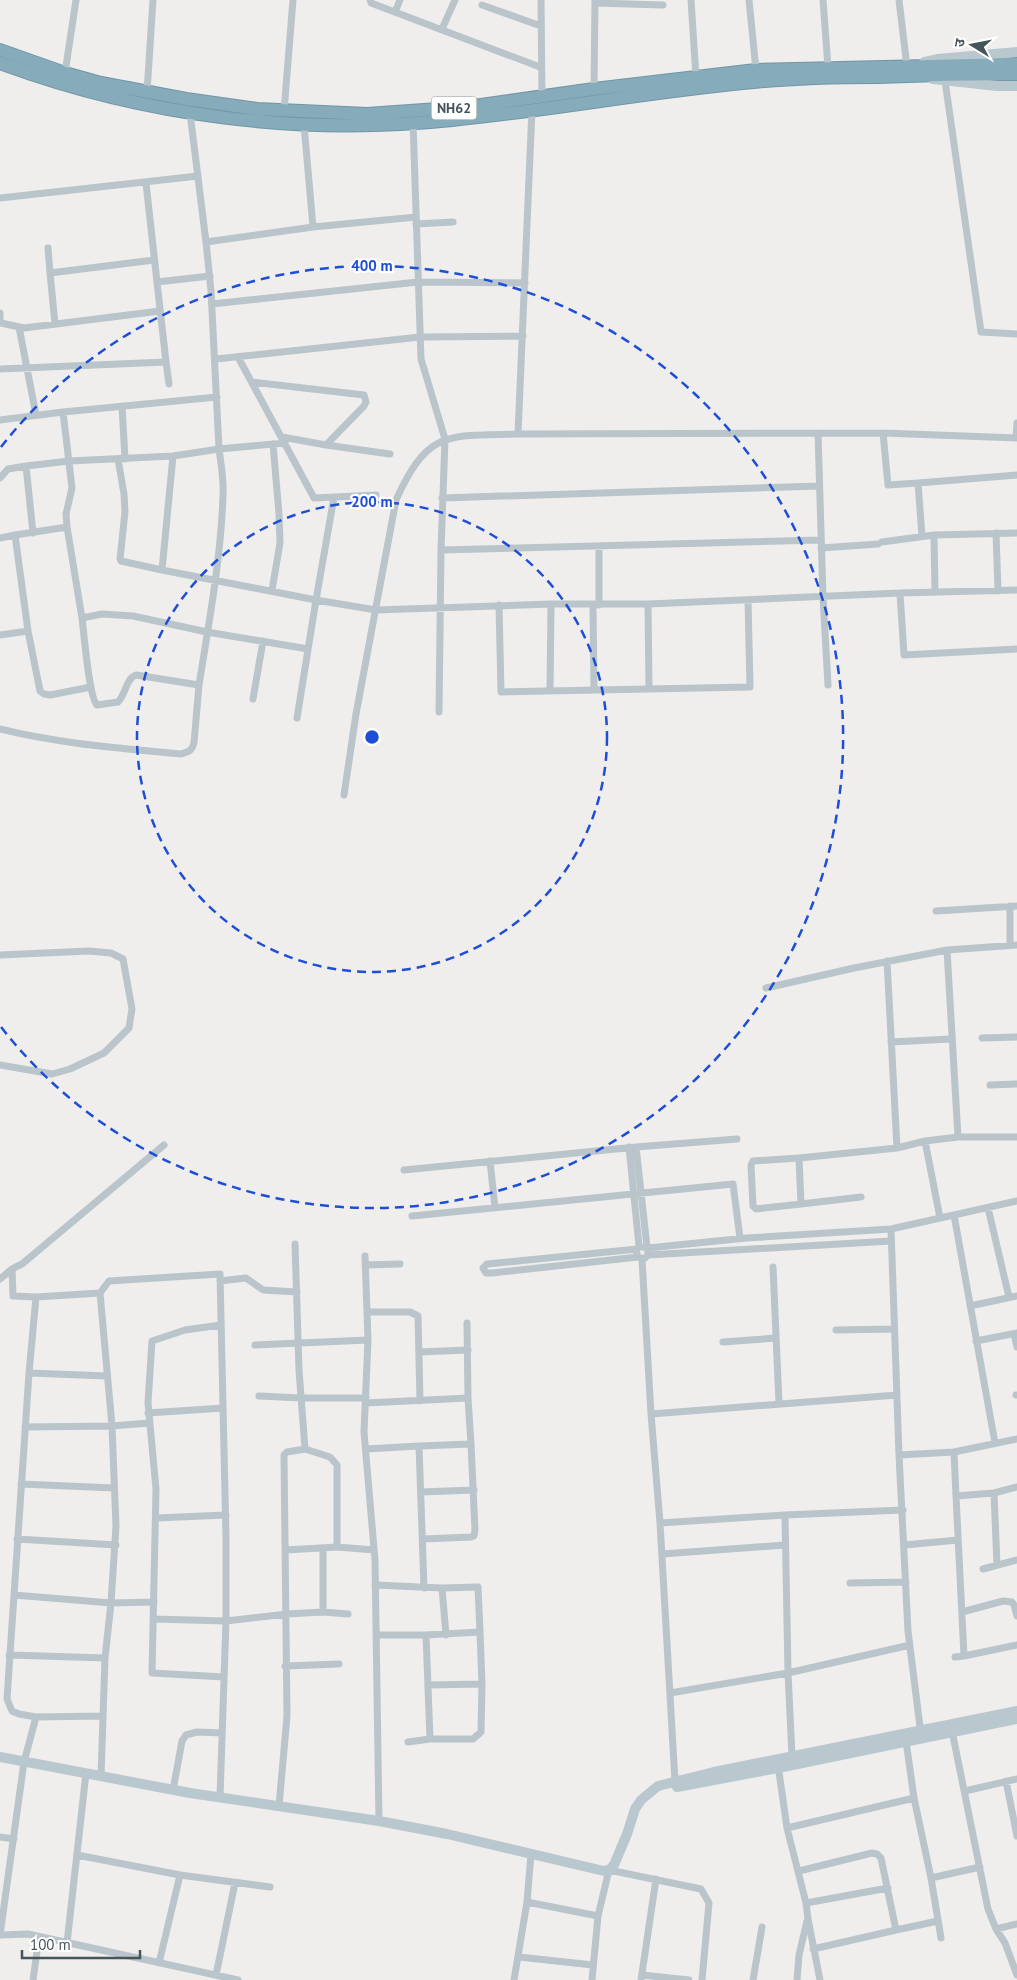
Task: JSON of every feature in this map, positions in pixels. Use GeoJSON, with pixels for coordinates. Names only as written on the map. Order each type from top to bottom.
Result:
{"type":"FeatureCollection","features":[{"type":"Feature","properties":{"kind":"highway","name":"NH62"},"geometry":{"type":"LineString","coordinates":[[0,50],[65,73],[102,83],[221,106],[284,111],[395,113],[467,107],[594,89],[756,70],[828,68],[1017,74]]}},
{"type":"Feature","properties":{"kind":"highway","name":"NH62"},"geometry":{"type":"LineString","coordinates":[[0,63],[55,82],[95,93],[190,113],[256,122],[304,124],[450,121],[755,81],[1017,64]]}},
{"type":"Feature","properties":{"kind":"street"},"geometry":{"type":"LineString","coordinates":[[65,73],[76,0]]}},
{"type":"Feature","properties":{"kind":"street"},"geometry":{"type":"LineString","coordinates":[[147,92],[153,0]]}},
{"type":"Feature","properties":{"kind":"street"},"geometry":{"type":"LineString","coordinates":[[284,111],[293,0]]}},
{"type":"Feature","properties":{"kind":"street"},"geometry":{"type":"LineString","coordinates":[[370,0],[371,3],[540,67]]}},
{"type":"Feature","properties":{"kind":"street"},"geometry":{"type":"LineString","coordinates":[[395,12],[400,0]]}},
{"type":"Feature","properties":{"kind":"street"},"geometry":{"type":"LineString","coordinates":[[442,29],[455,0]]}},
{"type":"Feature","properties":{"kind":"street"},"geometry":{"type":"LineString","coordinates":[[541,0],[540,67],[542,96]]}},
{"type":"Feature","properties":{"kind":"street"},"geometry":{"type":"LineString","coordinates":[[692,0],[696,77]]}},
{"type":"Feature","properties":{"kind":"street"},"geometry":{"type":"LineString","coordinates":[[749,0],[756,70]]}},
{"type":"Feature","properties":{"kind":"street"},"geometry":{"type":"LineString","coordinates":[[822,0],[828,68]]}},
{"type":"Feature","properties":{"kind":"street"},"geometry":{"type":"LineString","coordinates":[[899,0],[909,70]]}},
{"type":"Feature","properties":{"kind":"street"},"geometry":{"type":"LineString","coordinates":[[594,89],[595,1],[663,5]]}},
{"type":"Feature","properties":{"kind":"street"},"geometry":{"type":"LineString","coordinates":[[482,5],[541,26]]}},
{"type":"Feature","properties":{"kind":"street"},"geometry":{"type":"LineString","coordinates":[[909,70],[937,59],[1017,52]]}},
{"type":"Feature","properties":{"kind":"street"},"geometry":{"type":"LineString","coordinates":[[909,70],[945,81],[1017,86]]}},
{"type":"Feature","properties":{"kind":"street"},"geometry":{"type":"LineString","coordinates":[[945,81],[981,332],[1017,334]]}},
{"type":"Feature","properties":{"kind":"street"},"geometry":{"type":"LineString","coordinates":[[518,434],[532,110]]}},
{"type":"Feature","properties":{"kind":"street"},"geometry":{"type":"LineString","coordinates":[[0,729],[60,742],[181,754],[190,751],[194,743],[199,685],[215,581],[223,494],[210,276],[190,113]]}},
{"type":"Feature","properties":{"kind":"street"},"geometry":{"type":"LineString","coordinates":[[413,122],[421,359],[445,439],[442,498],[439,712]]}},
{"type":"Feature","properties":{"kind":"street"},"geometry":{"type":"LineString","coordinates":[[304,124],[313,227]]}},
{"type":"Feature","properties":{"kind":"street"},"geometry":{"type":"LineString","coordinates":[[0,198],[198,176]]}},
{"type":"Feature","properties":{"kind":"street"},"geometry":{"type":"LineString","coordinates":[[146,183],[169,384]]}},
{"type":"Feature","properties":{"kind":"street"},"geometry":{"type":"LineString","coordinates":[[206,242],[313,227],[416,221],[453,222]]}},
{"type":"Feature","properties":{"kind":"street"},"geometry":{"type":"LineString","coordinates":[[48,248],[55,324]]}},
{"type":"Feature","properties":{"kind":"street"},"geometry":{"type":"LineString","coordinates":[[50,273],[154,260]]}},
{"type":"Feature","properties":{"kind":"street"},"geometry":{"type":"LineString","coordinates":[[157,282],[210,276]]}},
{"type":"Feature","properties":{"kind":"street"},"geometry":{"type":"LineString","coordinates":[[212,304],[418,282],[526,283]]}},
{"type":"Feature","properties":{"kind":"street"},"geometry":{"type":"LineString","coordinates":[[0,313],[0,323],[20,328],[160,311]]}},
{"type":"Feature","properties":{"kind":"street"},"geometry":{"type":"LineString","coordinates":[[20,328],[36,415]]}},
{"type":"Feature","properties":{"kind":"street"},"geometry":{"type":"LineString","coordinates":[[216,359],[420,337],[523,336]]}},
{"type":"Feature","properties":{"kind":"street"},"geometry":{"type":"LineString","coordinates":[[238,357],[314,498],[376,495]]}},
{"type":"Feature","properties":{"kind":"street"},"geometry":{"type":"LineString","coordinates":[[0,369],[166,362]]}},
{"type":"Feature","properties":{"kind":"street"},"geometry":{"type":"LineString","coordinates":[[252,382],[364,395],[366,402],[364,406],[326,445]]}},
{"type":"Feature","properties":{"kind":"street"},"geometry":{"type":"LineString","coordinates":[[0,420],[217,397]]}},
{"type":"Feature","properties":{"kind":"street"},"geometry":{"type":"LineString","coordinates":[[122,406],[121,459],[125,512],[121,561],[215,581],[376,610],[551,604],[648,604],[1017,590]]}},
{"type":"Feature","properties":{"kind":"street"},"geometry":{"type":"LineString","coordinates":[[63,412],[72,488],[66,514],[67,527],[91,688],[95,703],[101,705],[118,702],[124,695],[130,678],[136,675],[199,685]]}},
{"type":"Feature","properties":{"kind":"street"},"geometry":{"type":"LineString","coordinates":[[344,796],[356,714],[396,500],[406,477],[420,457],[431,446],[445,439],[458,436],[518,434],[884,433],[1017,438],[1017,423]]}},
{"type":"Feature","properties":{"kind":"street"},"geometry":{"type":"LineString","coordinates":[[818,433],[821,548],[828,685]]}},
{"type":"Feature","properties":{"kind":"street"},"geometry":{"type":"LineString","coordinates":[[884,433],[888,485],[1017,475]]}},
{"type":"Feature","properties":{"kind":"street"},"geometry":{"type":"LineString","coordinates":[[0,478],[8,469],[26,466],[69,461],[172,456],[273,444],[283,440],[390,454]]}},
{"type":"Feature","properties":{"kind":"street"},"geometry":{"type":"LineString","coordinates":[[272,590],[280,543],[280,514],[273,444]]}},
{"type":"Feature","properties":{"kind":"street"},"geometry":{"type":"LineString","coordinates":[[162,570],[172,456]]}},
{"type":"Feature","properties":{"kind":"street"},"geometry":{"type":"LineString","coordinates":[[26,466],[34,532]]}},
{"type":"Feature","properties":{"kind":"street"},"geometry":{"type":"LineString","coordinates":[[918,484],[922,536]]}},
{"type":"Feature","properties":{"kind":"street"},"geometry":{"type":"LineString","coordinates":[[442,498],[819,486]]}},
{"type":"Feature","properties":{"kind":"street"},"geometry":{"type":"LineString","coordinates":[[296,718],[334,497]]}},
{"type":"Feature","properties":{"kind":"street"},"geometry":{"type":"LineString","coordinates":[[0,538],[67,527]]}},
{"type":"Feature","properties":{"kind":"street"},"geometry":{"type":"LineString","coordinates":[[821,548],[880,543],[934,535],[1017,533]]}},
{"type":"Feature","properties":{"kind":"street"},"geometry":{"type":"LineString","coordinates":[[996,534],[998,591]]}},
{"type":"Feature","properties":{"kind":"street"},"geometry":{"type":"LineString","coordinates":[[15,535],[28,630],[40,690],[44,694],[91,688]]}},
{"type":"Feature","properties":{"kind":"street"},"geometry":{"type":"LineString","coordinates":[[934,535],[935,592]]}},
{"type":"Feature","properties":{"kind":"street"},"geometry":{"type":"LineString","coordinates":[[441,550],[821,540]]}},
{"type":"Feature","properties":{"kind":"street"},"geometry":{"type":"LineString","coordinates":[[594,690],[599,546]]}},
{"type":"Feature","properties":{"kind":"street"},"geometry":{"type":"LineString","coordinates":[[900,593],[904,655],[1017,649]]}},
{"type":"Feature","properties":{"kind":"street"},"geometry":{"type":"LineString","coordinates":[[499,606],[501,692],[750,687],[748,600]]}},
{"type":"Feature","properties":{"kind":"street"},"geometry":{"type":"LineString","coordinates":[[550,691],[551,604]]}},
{"type":"Feature","properties":{"kind":"street"},"geometry":{"type":"LineString","coordinates":[[648,604],[649,689]]}},
{"type":"Feature","properties":{"kind":"street"},"geometry":{"type":"LineString","coordinates":[[82,618],[116,614],[133,616],[207,632],[308,649]]}},
{"type":"Feature","properties":{"kind":"street"},"geometry":{"type":"LineString","coordinates":[[0,635],[28,630]]}},
{"type":"Feature","properties":{"kind":"street"},"geometry":{"type":"LineString","coordinates":[[253,699],[263,641]]}},
{"type":"Feature","properties":{"kind":"street"},"geometry":{"type":"LineString","coordinates":[[766,988],[887,961],[947,950],[1014,945],[1014,906],[936,911]]}},
{"type":"Feature","properties":{"kind":"street"},"geometry":{"type":"LineString","coordinates":[[947,950],[958,1137]]}},
{"type":"Feature","properties":{"kind":"street"},"geometry":{"type":"LineString","coordinates":[[0,955],[89,951],[111,953],[123,959],[132,1009],[129,1028],[104,1053],[70,1069],[52,1074],[0,1065]]}},
{"type":"Feature","properties":{"kind":"street"},"geometry":{"type":"LineString","coordinates":[[887,961],[897,1148]]}},
{"type":"Feature","properties":{"kind":"street"},"geometry":{"type":"LineString","coordinates":[[982,1038],[1017,1037]]}},
{"type":"Feature","properties":{"kind":"street"},"geometry":{"type":"LineString","coordinates":[[891,1042],[952,1039]]}},
{"type":"Feature","properties":{"kind":"street"},"geometry":{"type":"LineString","coordinates":[[990,1085],[1017,1084]]}},
{"type":"Feature","properties":{"kind":"street"},"geometry":{"type":"LineString","coordinates":[[861,1197],[756,1209],[753,1206],[751,1165],[753,1161],[897,1148],[958,1137],[1017,1137]]}},
{"type":"Feature","properties":{"kind":"street"},"geometry":{"type":"LineString","coordinates":[[404,1170],[632,1147],[737,1139]]}},
{"type":"Feature","properties":{"kind":"street"},"geometry":{"type":"LineString","coordinates":[[925,1142],[940,1218]]}},
{"type":"Feature","properties":{"kind":"street"},"geometry":{"type":"LineString","coordinates":[[0,1279],[22,1264],[164,1145]]}},
{"type":"Feature","properties":{"kind":"street"},"geometry":{"type":"LineString","coordinates":[[632,1147],[643,1252],[650,1414],[660,1523],[675,1781]]}},
{"type":"Feature","properties":{"kind":"street"},"geometry":{"type":"LineString","coordinates":[[799,1158],[801,1204]]}},
{"type":"Feature","properties":{"kind":"street"},"geometry":{"type":"LineString","coordinates":[[490,1161],[495,1208]]}},
{"type":"Feature","properties":{"kind":"street"},"geometry":{"type":"LineString","coordinates":[[412,1216],[733,1184],[740,1238]]}},
{"type":"Feature","properties":{"kind":"street"},"geometry":{"type":"LineString","coordinates":[[892,1241],[643,1252],[487,1264],[483,1268],[488,1274],[529,1269],[643,1252],[740,1238],[891,1229],[1017,1201]]}},
{"type":"Feature","properties":{"kind":"street"},"geometry":{"type":"LineString","coordinates":[[988,1208],[1009,1298]]}},
{"type":"Feature","properties":{"kind":"street"},"geometry":{"type":"LineString","coordinates":[[954,1215],[995,1443]]}},
{"type":"Feature","properties":{"kind":"street"},"geometry":{"type":"LineString","coordinates":[[891,1229],[899,1455],[906,1582],[910,1645],[921,1734]]}},
{"type":"Feature","properties":{"kind":"street"},"geometry":{"type":"LineString","coordinates":[[295,1244],[298,1344],[305,1449]]}},
{"type":"Feature","properties":{"kind":"street"},"geometry":{"type":"LineString","coordinates":[[365,1256],[368,1340],[364,1432],[374,1550],[379,1821]]}},
{"type":"Feature","properties":{"kind":"street"},"geometry":{"type":"LineString","coordinates":[[528,1260],[529,1269]]}},
{"type":"Feature","properties":{"kind":"street"},"geometry":{"type":"LineString","coordinates":[[365,1265],[400,1264]]}},
{"type":"Feature","properties":{"kind":"street"},"geometry":{"type":"LineString","coordinates":[[773,1267],[779,1403]]}},
{"type":"Feature","properties":{"kind":"street"},"geometry":{"type":"LineString","coordinates":[[12,1270],[13,1296],[36,1297],[100,1293]]}},
{"type":"Feature","properties":{"kind":"street"},"geometry":{"type":"LineString","coordinates":[[101,1776],[105,1658],[116,1545],[112,1426],[100,1293],[109,1281],[220,1274],[226,1515],[226,1620],[220,1797]]}},
{"type":"Feature","properties":{"kind":"street"},"geometry":{"type":"LineString","coordinates":[[220,1281],[246,1278],[263,1290],[297,1292]]}},
{"type":"Feature","properties":{"kind":"street"},"geometry":{"type":"LineString","coordinates":[[970,1306],[1017,1296]]}},
{"type":"Feature","properties":{"kind":"street"},"geometry":{"type":"LineString","coordinates":[[36,1297],[25,1427],[7,1699],[12,1711],[19,1714],[36,1717],[102,1716]]}},
{"type":"Feature","properties":{"kind":"street"},"geometry":{"type":"LineString","coordinates":[[367,1312],[410,1312],[416,1314],[419,1321],[420,1401]]}},
{"type":"Feature","properties":{"kind":"street"},"geometry":{"type":"LineString","coordinates":[[423,1540],[474,1536],[474,1490],[468,1398],[467,1324]]}},
{"type":"Feature","properties":{"kind":"street"},"geometry":{"type":"LineString","coordinates":[[221,1325],[185,1330],[152,1341],[148,1413],[156,1489],[152,1673],[224,1678]]}},
{"type":"Feature","properties":{"kind":"street"},"geometry":{"type":"LineString","coordinates":[[836,1330],[894,1329]]}},
{"type":"Feature","properties":{"kind":"street"},"geometry":{"type":"LineString","coordinates":[[976,1341],[1016,1333],[1017,1347]]}},
{"type":"Feature","properties":{"kind":"street"},"geometry":{"type":"LineString","coordinates":[[723,1342],[776,1338]]}},
{"type":"Feature","properties":{"kind":"street"},"geometry":{"type":"LineString","coordinates":[[255,1345],[368,1340]]}},
{"type":"Feature","properties":{"kind":"street"},"geometry":{"type":"LineString","coordinates":[[419,1352],[468,1350]]}},
{"type":"Feature","properties":{"kind":"street"},"geometry":{"type":"LineString","coordinates":[[29,1373],[107,1376]]}},
{"type":"Feature","properties":{"kind":"street"},"geometry":{"type":"LineString","coordinates":[[650,1414],[897,1395]]}},
{"type":"Feature","properties":{"kind":"street"},"geometry":{"type":"LineString","coordinates":[[259,1396],[420,1401],[468,1398]]}},
{"type":"Feature","properties":{"kind":"street"},"geometry":{"type":"LineString","coordinates":[[148,1413],[223,1408]]}},
{"type":"Feature","properties":{"kind":"street"},"geometry":{"type":"LineString","coordinates":[[25,1427],[112,1426],[150,1423]]}},
{"type":"Feature","properties":{"kind":"street"},"geometry":{"type":"LineString","coordinates":[[899,1455],[954,1452],[1017,1439]]}},
{"type":"Feature","properties":{"kind":"street"},"geometry":{"type":"LineString","coordinates":[[366,1449],[471,1444]]}},
{"type":"Feature","properties":{"kind":"street"},"geometry":{"type":"LineString","coordinates":[[419,1446],[424,1588]]}},
{"type":"Feature","properties":{"kind":"street"},"geometry":{"type":"LineString","coordinates":[[279,1806],[286,1716],[287,1614],[284,1455],[287,1452],[305,1449],[330,1457],[337,1465],[336,1547]]}},
{"type":"Feature","properties":{"kind":"street"},"geometry":{"type":"LineString","coordinates":[[954,1452],[964,1656]]}},
{"type":"Feature","properties":{"kind":"street"},"geometry":{"type":"LineString","coordinates":[[21,1484],[114,1488]]}},
{"type":"Feature","properties":{"kind":"street"},"geometry":{"type":"LineString","coordinates":[[956,1496],[994,1493],[1017,1487]]}},
{"type":"Feature","properties":{"kind":"street"},"geometry":{"type":"LineString","coordinates":[[421,1492],[474,1490]]}},
{"type":"Feature","properties":{"kind":"street"},"geometry":{"type":"LineString","coordinates":[[994,1493],[997,1565]]}},
{"type":"Feature","properties":{"kind":"street"},"geometry":{"type":"LineString","coordinates":[[660,1523],[903,1510]]}},
{"type":"Feature","properties":{"kind":"street"},"geometry":{"type":"LineString","coordinates":[[156,1518],[226,1515]]}},
{"type":"Feature","properties":{"kind":"street"},"geometry":{"type":"LineString","coordinates":[[785,1515],[788,1673],[792,1756]]}},
{"type":"Feature","properties":{"kind":"street"},"geometry":{"type":"LineString","coordinates":[[17,1539],[116,1545]]}},
{"type":"Feature","properties":{"kind":"street"},"geometry":{"type":"LineString","coordinates":[[904,1545],[958,1540]]}},
{"type":"Feature","properties":{"kind":"street"},"geometry":{"type":"LineString","coordinates":[[662,1554],[785,1545]]}},
{"type":"Feature","properties":{"kind":"street"},"geometry":{"type":"LineString","coordinates":[[286,1550],[336,1547],[374,1550]]}},
{"type":"Feature","properties":{"kind":"street"},"geometry":{"type":"LineString","coordinates":[[322,1548],[323,1612]]}},
{"type":"Feature","properties":{"kind":"street"},"geometry":{"type":"LineString","coordinates":[[983,1568],[1017,1560]]}},
{"type":"Feature","properties":{"kind":"street"},"geometry":{"type":"LineString","coordinates":[[850,1583],[906,1582]]}},
{"type":"Feature","properties":{"kind":"street"},"geometry":{"type":"LineString","coordinates":[[375,1585],[424,1588],[478,1586],[482,1684],[481,1732],[472,1739],[430,1739],[408,1742]]}},
{"type":"Feature","properties":{"kind":"street"},"geometry":{"type":"LineString","coordinates":[[442,1588],[446,1635]]}},
{"type":"Feature","properties":{"kind":"street"},"geometry":{"type":"LineString","coordinates":[[14,1596],[111,1603],[154,1602]]}},
{"type":"Feature","properties":{"kind":"street"},"geometry":{"type":"LineString","coordinates":[[962,1612],[1003,1602],[1012,1602],[1017,1616]]}},
{"type":"Feature","properties":{"kind":"street"},"geometry":{"type":"LineString","coordinates":[[153,1619],[226,1620],[323,1612],[348,1614]]}},
{"type":"Feature","properties":{"kind":"street"},"geometry":{"type":"LineString","coordinates":[[376,1635],[446,1635],[480,1632]]}},
{"type":"Feature","properties":{"kind":"street"},"geometry":{"type":"LineString","coordinates":[[426,1635],[430,1739]]}},
{"type":"Feature","properties":{"kind":"street"},"geometry":{"type":"LineString","coordinates":[[670,1693],[788,1673],[910,1645]]}},
{"type":"Feature","properties":{"kind":"street"},"geometry":{"type":"LineString","coordinates":[[955,1657],[1017,1645]]}},
{"type":"Feature","properties":{"kind":"street"},"geometry":{"type":"LineString","coordinates":[[9,1655],[105,1658]]}},
{"type":"Feature","properties":{"kind":"street"},"geometry":{"type":"LineString","coordinates":[[285,1666],[339,1664]]}},
{"type":"Feature","properties":{"kind":"street"},"geometry":{"type":"LineString","coordinates":[[428,1685],[482,1684]]}},
{"type":"Feature","properties":{"kind":"street"},"geometry":{"type":"LineString","coordinates":[[650,1792],[778,1764],[792,1756],[921,1734],[1017,1711]]}},
{"type":"Feature","properties":{"kind":"street"},"geometry":{"type":"LineString","coordinates":[[36,1717],[24,1762],[0,1935],[28,1934],[238,1980]]}},
{"type":"Feature","properties":{"kind":"street"},"geometry":{"type":"LineString","coordinates":[[592,1980],[598,1916],[609,1870],[614,1865],[628,1834],[635,1809],[658,1786],[675,1781],[906,1741],[921,1734],[952,1731],[1017,1719]]}},
{"type":"Feature","properties":{"kind":"street"},"geometry":{"type":"LineString","coordinates":[[952,1731],[988,1909],[996,1929],[1005,1943],[1017,1975]]}},
{"type":"Feature","properties":{"kind":"street"},"geometry":{"type":"LineString","coordinates":[[173,1790],[182,1741],[186,1734],[197,1732],[222,1733]]}},
{"type":"Feature","properties":{"kind":"street"},"geometry":{"type":"LineString","coordinates":[[906,1741],[914,1798],[931,1878],[941,1938]]}},
{"type":"Feature","properties":{"kind":"street"},"geometry":{"type":"LineString","coordinates":[[0,1757],[173,1790],[379,1821],[447,1834],[604,1871],[609,1870],[656,1879],[702,1890],[709,1903],[702,1980]]}},
{"type":"Feature","properties":{"kind":"street"},"geometry":{"type":"LineString","coordinates":[[778,1764],[787,1828],[806,1903],[820,1980]]}},
{"type":"Feature","properties":{"kind":"street"},"geometry":{"type":"LineString","coordinates":[[67,1943],[86,1773]]}},
{"type":"Feature","properties":{"kind":"street"},"geometry":{"type":"LineString","coordinates":[[965,1791],[1017,1779]]}},
{"type":"Feature","properties":{"kind":"street"},"geometry":{"type":"LineString","coordinates":[[1006,1781],[1017,1836]]}},
{"type":"Feature","properties":{"kind":"street"},"geometry":{"type":"LineString","coordinates":[[787,1828],[914,1798]]}},
{"type":"Feature","properties":{"kind":"street"},"geometry":{"type":"LineString","coordinates":[[0,1837],[14,1839]]}},
{"type":"Feature","properties":{"kind":"street"},"geometry":{"type":"LineString","coordinates":[[799,1871],[872,1853],[877,1854],[882,1858],[896,1930]]}},
{"type":"Feature","properties":{"kind":"street"},"geometry":{"type":"LineString","coordinates":[[514,1980],[527,1902],[531,1854]]}},
{"type":"Feature","properties":{"kind":"street"},"geometry":{"type":"LineString","coordinates":[[77,1855],[180,1875],[270,1887]]}},
{"type":"Feature","properties":{"kind":"street"},"geometry":{"type":"LineString","coordinates":[[931,1878],[980,1867]]}},
{"type":"Feature","properties":{"kind":"street"},"geometry":{"type":"LineString","coordinates":[[159,1963],[180,1875]]}},
{"type":"Feature","properties":{"kind":"street"},"geometry":{"type":"LineString","coordinates":[[656,1879],[642,1978],[689,1980]]}},
{"type":"Feature","properties":{"kind":"street"},"geometry":{"type":"LineString","coordinates":[[216,1975],[235,1882]]}},
{"type":"Feature","properties":{"kind":"street"},"geometry":{"type":"LineString","coordinates":[[806,1903],[888,1888]]}},
{"type":"Feature","properties":{"kind":"street"},"geometry":{"type":"LineString","coordinates":[[527,1902],[598,1916]]}},
{"type":"Feature","properties":{"kind":"street"},"geometry":{"type":"LineString","coordinates":[[797,1980],[799,1955],[808,1919]]}},
{"type":"Feature","properties":{"kind":"street"},"geometry":{"type":"LineString","coordinates":[[814,1949],[938,1921]]}},
{"type":"Feature","properties":{"kind":"street"},"geometry":{"type":"LineString","coordinates":[[996,1929],[1017,1924]]}},
{"type":"Feature","properties":{"kind":"street"},"geometry":{"type":"LineString","coordinates":[[753,1980],[762,1927]]}},
{"type":"Feature","properties":{"kind":"street"},"geometry":{"type":"LineString","coordinates":[[33,1980],[39,1937]]}},
{"type":"Feature","properties":{"kind":"street"},"geometry":{"type":"LineString","coordinates":[[519,1957],[593,1965]]}}]}
